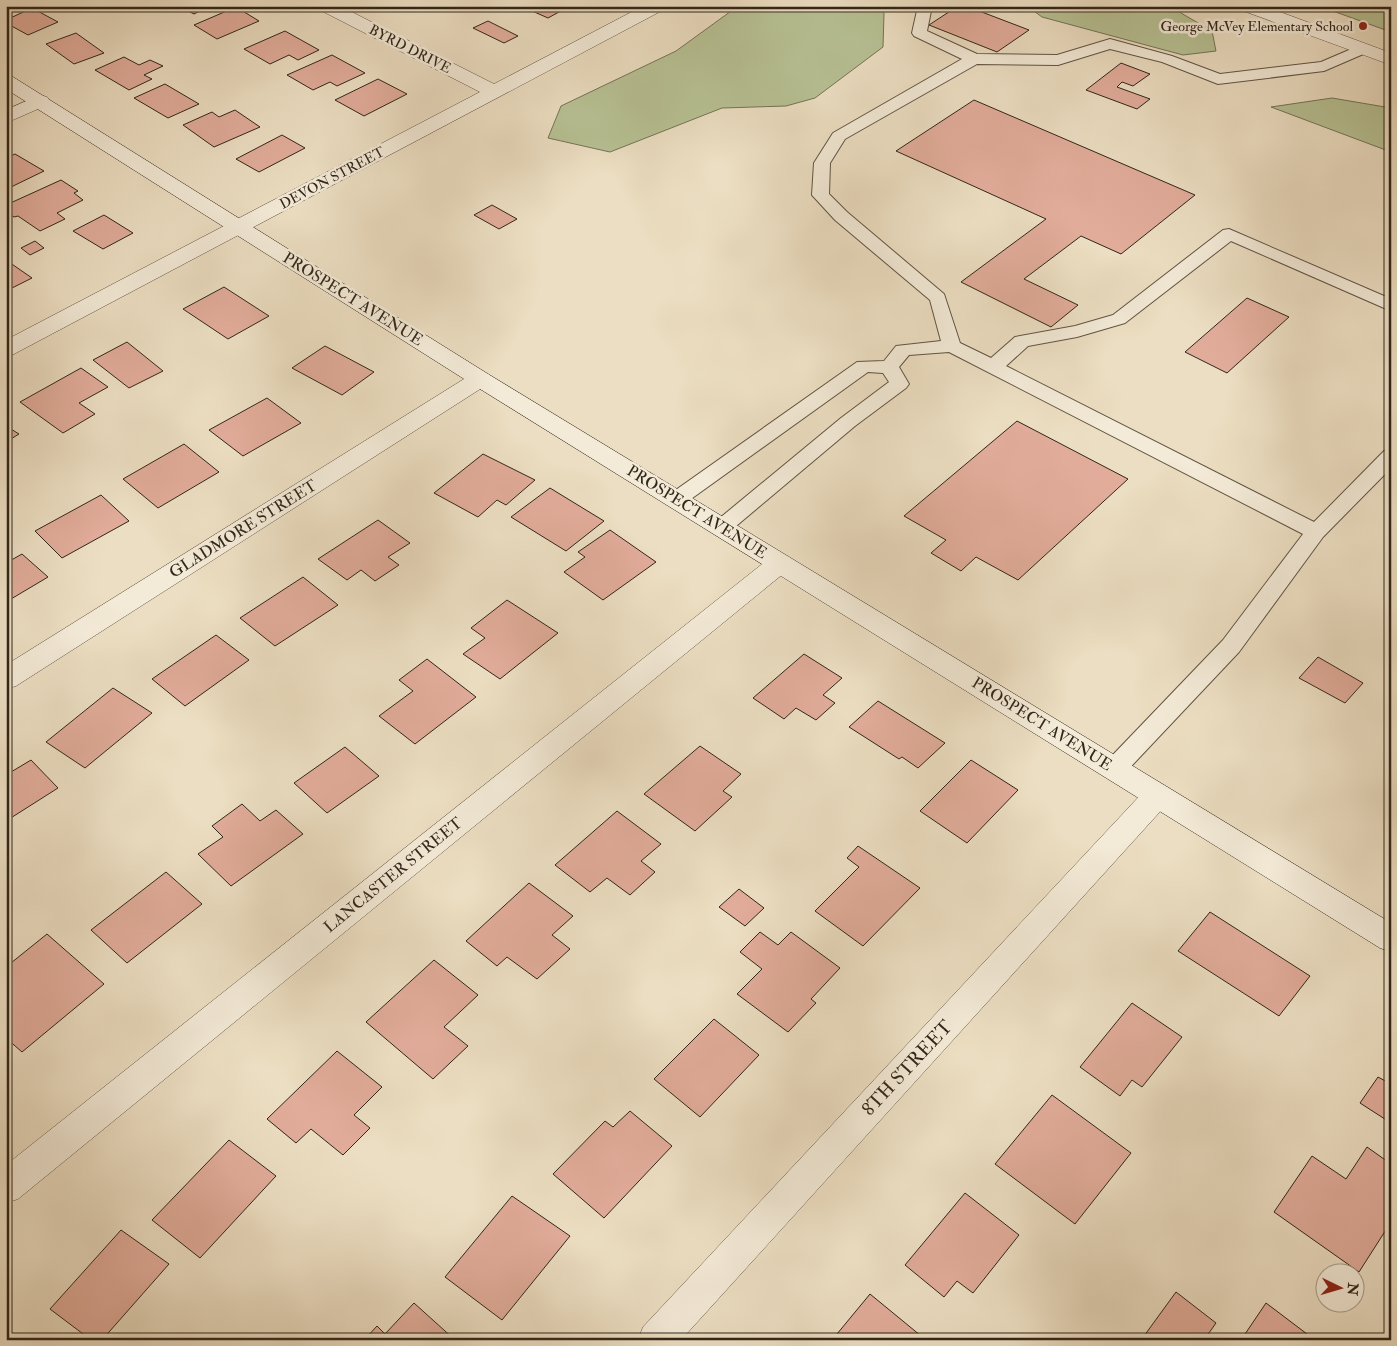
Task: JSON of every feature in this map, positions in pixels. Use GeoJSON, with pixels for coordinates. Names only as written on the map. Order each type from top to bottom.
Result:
{"type":"FeatureCollection","features":[{"type":"Feature","properties":{"kind":"street","name":"BYRD DRIVE"},"geometry":{"type":"LineString","coordinates":[[326,6],[493,91]]}},
{"type":"Feature","properties":{"kind":"street","name":"DEVON STREET"},"geometry":{"type":"LineString","coordinates":[[6,350],[657,6]]}},
{"type":"Feature","properties":{"kind":"street"},"geometry":{"type":"LineString","coordinates":[[1247,6],[1391,59]]}},
{"type":"Feature","properties":{"kind":"street","name":"PROSPECT AVENUE"},"geometry":{"type":"LineString","coordinates":[[6,81],[480,379],[1391,939]]}},
{"type":"Feature","properties":{"kind":"street"},"geometry":{"type":"LineString","coordinates":[[6,117],[40,101]]}},
{"type":"Feature","properties":{"kind":"street","name":"GLADMORE STREET"},"geometry":{"type":"LineString","coordinates":[[6,679],[480,379]]}},
{"type":"Feature","properties":{"kind":"street","name":"LANCASTER STREET"},"geometry":{"type":"LineString","coordinates":[[6,1187],[780,563]]}},
{"type":"Feature","properties":{"kind":"street","name":"8TH STREET"},"geometry":{"type":"LineString","coordinates":[[656,1340],[1157,796]]}},
{"type":"Feature","properties":{"kind":"lane"},"geometry":{"type":"LineString","coordinates":[[924,6],[919,33],[974,59],[1058,60],[1110,44],[1167,59],[1218,79],[1324,66],[1363,49]]}},
{"type":"Feature","properties":{"kind":"lane"},"geometry":{"type":"LineString","coordinates":[[952,346],[938,298],[841,216],[820,195],[822,163],[839,136],[974,59]]}},
{"type":"Feature","properties":{"kind":"lane"},"geometry":{"type":"LineString","coordinates":[[993,367],[1022,341],[1077,331],[1119,319],[1229,234],[1391,306]]}},
{"type":"Feature","properties":{"kind":"lane"},"geometry":{"type":"LineString","coordinates":[[889,367],[903,350],[952,346],[1316,532]]}},
{"type":"Feature","properties":{"kind":"lane"},"geometry":{"type":"LineString","coordinates":[[677,499],[864,366],[889,367]]}},
{"type":"Feature","properties":{"kind":"lane"},"geometry":{"type":"LineString","coordinates":[[722,527],[848,422],[899,384],[889,367]]}},
{"type":"Feature","properties":{"kind":"lane"},"geometry":{"type":"LineString","coordinates":[[1114,769],[1231,646],[1316,532],[1391,456]]}},
{"type":"Feature","properties":{"kind":"green space"},"geometry":{"type":"Polygon","coordinates":[[[738,6],[876,6],[884,13],[883,47],[815,98],[786,106],[722,108],[610,152],[548,138],[561,106],[676,51],[738,6]]]}},
{"type":"Feature","properties":{"kind":"green space"},"geometry":{"type":"Polygon","coordinates":[[[1027,6],[1169,6],[1212,31],[1216,51],[1183,55],[1042,17],[1027,6]]]}},
{"type":"Feature","properties":{"kind":"green space"},"geometry":{"type":"Polygon","coordinates":[[[1319,6],[1391,6],[1391,32],[1319,6]]]}},
{"type":"Feature","properties":{"kind":"green space"},"geometry":{"type":"Polygon","coordinates":[[[1332,98],[1391,108],[1391,152],[1271,107],[1332,98]]]}},
{"type":"Feature","properties":{"kind":"building"},"geometry":{"type":"Polygon","coordinates":[[[178,6],[210,6],[194,14],[178,6]]]}},
{"type":"Feature","properties":{"kind":"building"},"geometry":{"type":"Polygon","coordinates":[[[570,6],[548,18],[523,7],[570,6]]]}},
{"type":"Feature","properties":{"kind":"building"},"geometry":{"type":"Polygon","coordinates":[[[958,6],[966,6],[1029,30],[997,52],[929,25],[958,6]]]}},
{"type":"Feature","properties":{"kind":"building"},"geometry":{"type":"Polygon","coordinates":[[[236,7],[259,21],[217,39],[194,25],[236,7]]]}},
{"type":"Feature","properties":{"kind":"building"},"geometry":{"type":"Polygon","coordinates":[[[32,8],[58,22],[28,35],[6,23],[6,20],[32,8]]]}},
{"type":"Feature","properties":{"kind":"building"},"geometry":{"type":"Polygon","coordinates":[[[488,21],[518,36],[504,43],[473,28],[488,21]]]}},
{"type":"Feature","properties":{"kind":"building"},"geometry":{"type":"Polygon","coordinates":[[[285,31],[319,50],[298,60],[289,55],[270,64],[244,49],[285,31]]]}},
{"type":"Feature","properties":{"kind":"building"},"geometry":{"type":"Polygon","coordinates":[[[76,33],[104,53],[74,64],[46,44],[76,33]]]}},
{"type":"Feature","properties":{"kind":"building"},"geometry":{"type":"Polygon","coordinates":[[[332,55],[365,73],[337,86],[330,82],[313,90],[287,75],[332,55]]]}},
{"type":"Feature","properties":{"kind":"building"},"geometry":{"type":"Polygon","coordinates":[[[124,57],[139,65],[150,60],[163,66],[144,75],[152,79],[129,90],[95,70],[124,57]]]}},
{"type":"Feature","properties":{"kind":"building"},"geometry":{"type":"Polygon","coordinates":[[[1121,63],[1150,74],[1133,86],[1122,82],[1117,87],[1150,99],[1137,109],[1086,90],[1121,63]]]}},
{"type":"Feature","properties":{"kind":"building"},"geometry":{"type":"Polygon","coordinates":[[[378,79],[407,94],[364,116],[335,100],[378,79]]]}},
{"type":"Feature","properties":{"kind":"building"},"geometry":{"type":"Polygon","coordinates":[[[165,84],[199,104],[168,118],[134,98],[165,84]]]}},
{"type":"Feature","properties":{"kind":"building"},"geometry":{"type":"Polygon","coordinates":[[[974,100],[1195,195],[1121,254],[1081,236],[1024,279],[1078,305],[1051,327],[961,282],[1046,219],[896,151],[974,100]]]}},
{"type":"Feature","properties":{"kind":"building"},"geometry":{"type":"Polygon","coordinates":[[[235,110],[260,127],[214,147],[183,125],[212,112],[219,117],[235,110]]]}},
{"type":"Feature","properties":{"kind":"building"},"geometry":{"type":"Polygon","coordinates":[[[282,135],[305,148],[259,172],[236,159],[282,135]]]}},
{"type":"Feature","properties":{"kind":"building"},"geometry":{"type":"Polygon","coordinates":[[[15,154],[44,171],[11,187],[6,184],[6,158],[15,154]]]}},
{"type":"Feature","properties":{"kind":"building"},"geometry":{"type":"Polygon","coordinates":[[[61,180],[78,191],[74,193],[83,200],[57,213],[65,219],[40,231],[18,216],[14,217],[6,212],[6,205],[61,180]]]}},
{"type":"Feature","properties":{"kind":"building"},"geometry":{"type":"Polygon","coordinates":[[[492,205],[517,219],[499,229],[474,215],[492,205]]]}},
{"type":"Feature","properties":{"kind":"building"},"geometry":{"type":"Polygon","coordinates":[[[104,215],[133,233],[103,249],[73,231],[104,215]]]}},
{"type":"Feature","properties":{"kind":"building"},"geometry":{"type":"Polygon","coordinates":[[[35,241],[44,248],[30,255],[21,248],[35,241]]]}},
{"type":"Feature","properties":{"kind":"building"},"geometry":{"type":"Polygon","coordinates":[[[6,260],[32,278],[6,291],[6,260]]]}},
{"type":"Feature","properties":{"kind":"building"},"geometry":{"type":"Polygon","coordinates":[[[224,287],[269,316],[228,339],[183,309],[224,287]]]}},
{"type":"Feature","properties":{"kind":"building"},"geometry":{"type":"Polygon","coordinates":[[[1247,298],[1289,317],[1227,373],[1185,352],[1247,298]]]}},
{"type":"Feature","properties":{"kind":"building"},"geometry":{"type":"Polygon","coordinates":[[[127,342],[163,371],[129,388],[93,360],[127,342]]]}},
{"type":"Feature","properties":{"kind":"building"},"geometry":{"type":"Polygon","coordinates":[[[325,346],[374,372],[342,395],[292,368],[325,346]]]}},
{"type":"Feature","properties":{"kind":"building"},"geometry":{"type":"Polygon","coordinates":[[[81,368],[108,387],[79,403],[95,414],[63,433],[20,402],[81,368]]]}},
{"type":"Feature","properties":{"kind":"building"},"geometry":{"type":"Polygon","coordinates":[[[267,398],[301,423],[243,456],[209,430],[267,398]]]}},
{"type":"Feature","properties":{"kind":"building"},"geometry":{"type":"Polygon","coordinates":[[[1017,421],[1128,479],[1018,580],[976,557],[961,571],[931,553],[946,540],[904,516],[1017,421]]]}},
{"type":"Feature","properties":{"kind":"building"},"geometry":{"type":"Polygon","coordinates":[[[6,426],[19,434],[6,442],[6,426]]]}},
{"type":"Feature","properties":{"kind":"building"},"geometry":{"type":"Polygon","coordinates":[[[184,444],[219,472],[158,508],[123,479],[184,444]]]}},
{"type":"Feature","properties":{"kind":"building"},"geometry":{"type":"Polygon","coordinates":[[[483,454],[535,480],[506,505],[497,500],[478,517],[434,493],[483,454]]]}},
{"type":"Feature","properties":{"kind":"building"},"geometry":{"type":"Polygon","coordinates":[[[550,488],[604,521],[566,551],[511,517],[550,488]]]}},
{"type":"Feature","properties":{"kind":"building"},"geometry":{"type":"Polygon","coordinates":[[[101,495],[129,521],[62,558],[35,531],[101,495]]]}},
{"type":"Feature","properties":{"kind":"building"},"geometry":{"type":"Polygon","coordinates":[[[378,520],[410,543],[388,557],[399,565],[375,581],[361,570],[347,580],[318,559],[378,520]]]}},
{"type":"Feature","properties":{"kind":"building"},"geometry":{"type":"Polygon","coordinates":[[[610,530],[656,562],[603,600],[564,572],[585,557],[578,552],[610,530]]]}},
{"type":"Feature","properties":{"kind":"building"},"geometry":{"type":"Polygon","coordinates":[[[22,554],[48,577],[6,602],[6,563],[22,554]]]}},
{"type":"Feature","properties":{"kind":"building"},"geometry":{"type":"Polygon","coordinates":[[[303,577],[338,605],[275,646],[240,618],[303,577]]]}},
{"type":"Feature","properties":{"kind":"building"},"geometry":{"type":"Polygon","coordinates":[[[507,600],[558,633],[500,679],[463,654],[485,638],[471,628],[507,600]]]}},
{"type":"Feature","properties":{"kind":"building"},"geometry":{"type":"Polygon","coordinates":[[[216,635],[249,660],[185,706],[152,679],[216,635]]]}},
{"type":"Feature","properties":{"kind":"building"},"geometry":{"type":"Polygon","coordinates":[[[804,654],[842,678],[823,695],[835,703],[816,720],[796,708],[784,719],[753,698],[804,654]]]}},
{"type":"Feature","properties":{"kind":"building"},"geometry":{"type":"Polygon","coordinates":[[[1318,657],[1363,683],[1345,703],[1299,678],[1318,657]]]}},
{"type":"Feature","properties":{"kind":"building"},"geometry":{"type":"Polygon","coordinates":[[[427,659],[476,697],[415,744],[379,716],[413,691],[399,680],[427,659]]]}},
{"type":"Feature","properties":{"kind":"building"},"geometry":{"type":"Polygon","coordinates":[[[113,688],[152,713],[85,768],[46,742],[113,688]]]}},
{"type":"Feature","properties":{"kind":"building"},"geometry":{"type":"Polygon","coordinates":[[[878,701],[945,743],[918,768],[902,757],[899,759],[849,727],[878,701]]]}},
{"type":"Feature","properties":{"kind":"building"},"geometry":{"type":"Polygon","coordinates":[[[700,746],[741,774],[723,791],[732,797],[695,831],[644,794],[700,746]]]}},
{"type":"Feature","properties":{"kind":"building"},"geometry":{"type":"Polygon","coordinates":[[[345,747],[379,776],[327,813],[294,783],[345,747]]]}},
{"type":"Feature","properties":{"kind":"building"},"geometry":{"type":"Polygon","coordinates":[[[31,760],[58,788],[6,821],[6,775],[31,760]]]}},
{"type":"Feature","properties":{"kind":"building"},"geometry":{"type":"Polygon","coordinates":[[[971,760],[1018,790],[967,843],[920,811],[971,760]]]}},
{"type":"Feature","properties":{"kind":"building"},"geometry":{"type":"Polygon","coordinates":[[[242,804],[260,821],[276,810],[303,834],[231,886],[198,854],[223,837],[212,826],[242,804]]]}},
{"type":"Feature","properties":{"kind":"building"},"geometry":{"type":"Polygon","coordinates":[[[617,811],[661,844],[641,861],[655,872],[630,895],[607,878],[590,892],[555,865],[617,811]]]}},
{"type":"Feature","properties":{"kind":"building"},"geometry":{"type":"Polygon","coordinates":[[[858,846],[920,888],[863,946],[815,911],[859,867],[847,858],[858,846]]]}},
{"type":"Feature","properties":{"kind":"building"},"geometry":{"type":"Polygon","coordinates":[[[166,872],[202,904],[127,963],[91,930],[166,872]]]}},
{"type":"Feature","properties":{"kind":"building"},"geometry":{"type":"Polygon","coordinates":[[[529,883],[573,916],[552,935],[570,949],[537,979],[507,957],[497,966],[466,941],[529,883]]]}},
{"type":"Feature","properties":{"kind":"building"},"geometry":{"type":"Polygon","coordinates":[[[739,889],[764,908],[745,926],[719,907],[739,889]]]}},
{"type":"Feature","properties":{"kind":"building"},"geometry":{"type":"Polygon","coordinates":[[[1210,912],[1310,976],[1279,1016],[1178,951],[1210,912]]]}},
{"type":"Feature","properties":{"kind":"building"},"geometry":{"type":"Polygon","coordinates":[[[760,932],[778,945],[791,932],[840,968],[811,999],[816,1003],[788,1032],[737,994],[762,969],[740,952],[760,932]]]}},
{"type":"Feature","properties":{"kind":"building"},"geometry":{"type":"Polygon","coordinates":[[[47,934],[104,984],[22,1052],[6,1038],[6,967],[47,934]]]}},
{"type":"Feature","properties":{"kind":"building"},"geometry":{"type":"Polygon","coordinates":[[[434,960],[478,995],[444,1027],[468,1046],[433,1079],[366,1022],[434,960]]]}},
{"type":"Feature","properties":{"kind":"building"},"geometry":{"type":"Polygon","coordinates":[[[1132,1003],[1182,1037],[1142,1087],[1132,1080],[1120,1096],[1080,1067],[1132,1003]]]}},
{"type":"Feature","properties":{"kind":"building"},"geometry":{"type":"Polygon","coordinates":[[[714,1019],[759,1055],[700,1117],[654,1079],[714,1019]]]}},
{"type":"Feature","properties":{"kind":"building"},"geometry":{"type":"Polygon","coordinates":[[[337,1051],[382,1087],[354,1115],[370,1128],[343,1155],[311,1129],[296,1143],[267,1119],[337,1051]]]}},
{"type":"Feature","properties":{"kind":"building"},"geometry":{"type":"Polygon","coordinates":[[[1378,1077],[1391,1084],[1391,1123],[1360,1103],[1378,1077]]]}},
{"type":"Feature","properties":{"kind":"building"},"geometry":{"type":"Polygon","coordinates":[[[1052,1095],[1131,1153],[1075,1224],[995,1164],[1052,1095]]]}},
{"type":"Feature","properties":{"kind":"building"},"geometry":{"type":"Polygon","coordinates":[[[630,1111],[672,1146],[604,1218],[553,1174],[605,1121],[613,1127],[630,1111]]]}},
{"type":"Feature","properties":{"kind":"building"},"geometry":{"type":"Polygon","coordinates":[[[229,1140],[276,1176],[200,1258],[152,1220],[229,1140]]]}},
{"type":"Feature","properties":{"kind":"building"},"geometry":{"type":"Polygon","coordinates":[[[1367,1147],[1391,1164],[1391,1222],[1364,1264],[1348,1264],[1274,1212],[1312,1156],[1346,1179],[1367,1147]]]}},
{"type":"Feature","properties":{"kind":"building"},"geometry":{"type":"Polygon","coordinates":[[[965,1193],[1019,1235],[973,1293],[957,1281],[944,1297],[905,1265],[965,1193]]]}},
{"type":"Feature","properties":{"kind":"building"},"geometry":{"type":"Polygon","coordinates":[[[512,1196],[570,1236],[502,1320],[445,1277],[512,1196]]]}},
{"type":"Feature","properties":{"kind":"building"},"geometry":{"type":"Polygon","coordinates":[[[121,1230],[169,1264],[102,1340],[91,1340],[50,1309],[121,1230]]]}},
{"type":"Feature","properties":{"kind":"building"},"geometry":{"type":"Polygon","coordinates":[[[1176,1292],[1216,1323],[1204,1340],[1149,1340],[1144,1336],[1176,1292]]]}},
{"type":"Feature","properties":{"kind":"building"},"geometry":{"type":"Polygon","coordinates":[[[870,1294],[926,1340],[832,1340],[870,1294]]]}},
{"type":"Feature","properties":{"kind":"building"},"geometry":{"type":"Polygon","coordinates":[[[414,1303],[455,1340],[364,1340],[377,1326],[385,1334],[414,1303]]]}},
{"type":"Feature","properties":{"kind":"building"},"geometry":{"type":"Polygon","coordinates":[[[1266,1303],[1315,1340],[1241,1340],[1266,1303]]]}},
{"type":"Feature","properties":{"kind":"place","name":"George McVey Elementary School"},"geometry":{"type":"Point","coordinates":[1363,26]}}]}
